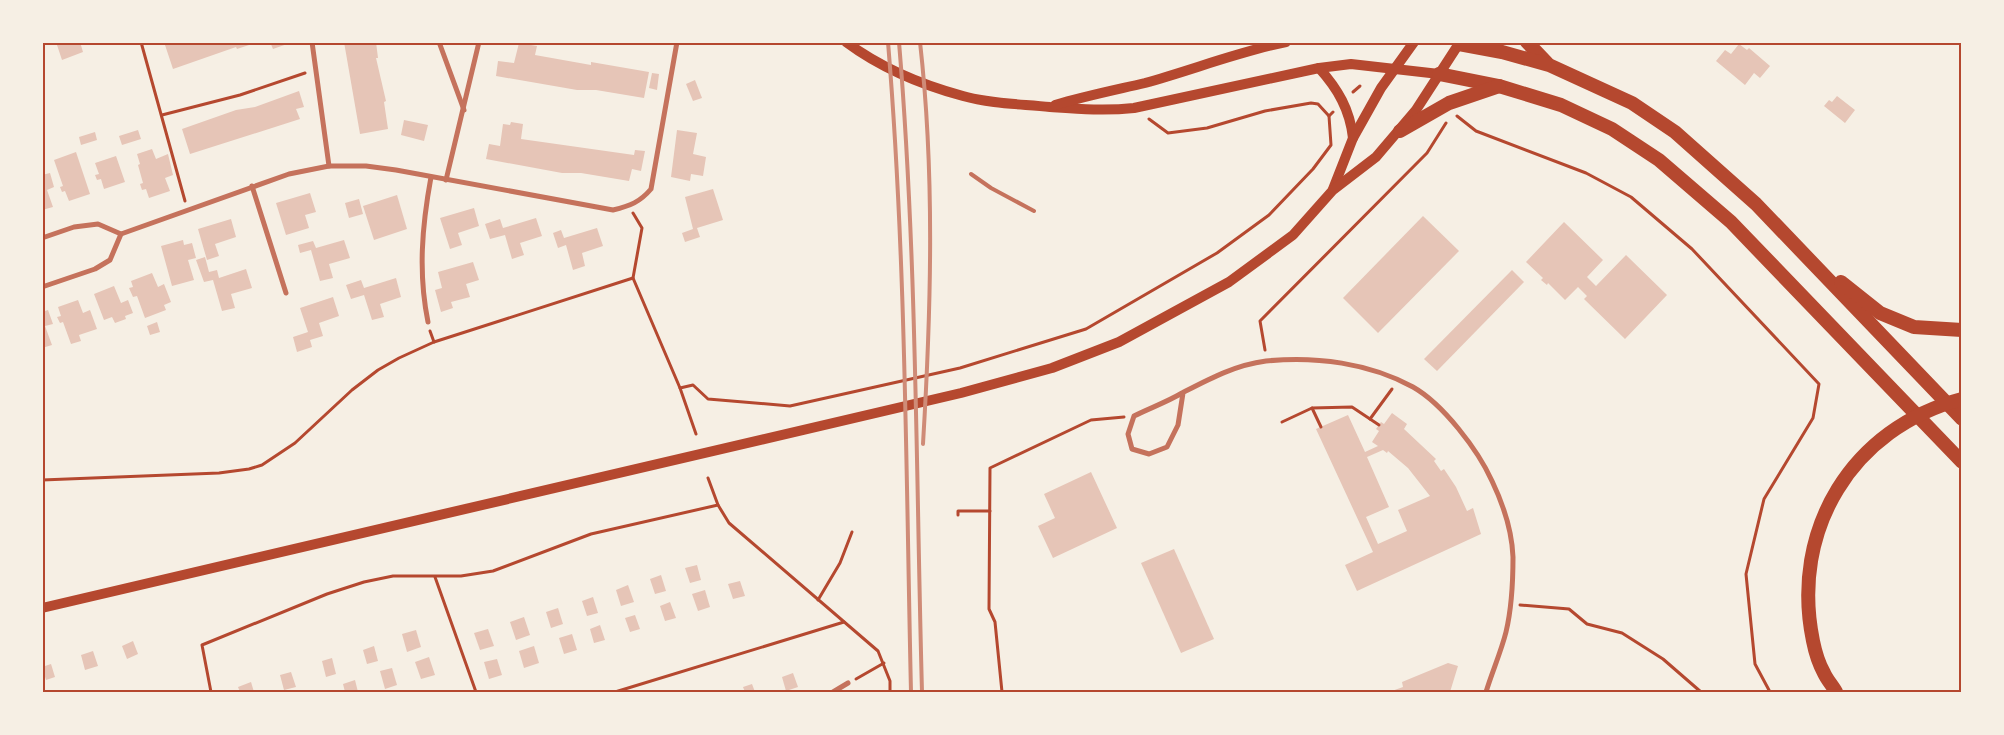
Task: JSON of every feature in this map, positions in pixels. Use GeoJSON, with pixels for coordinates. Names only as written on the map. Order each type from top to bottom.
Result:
{"type":"FeatureCollection","features":[{"type":"Feature","properties":{"kind":"highway"},"geometry":{"type":"LineString","coordinates":[[1527,42],[1549,65]]}},
{"type":"Feature","properties":{"kind":"highway"},"geometry":{"type":"LineString","coordinates":[[1457,43],[1502,52],[1549,65],[1632,103],[1674,132],[1756,204],[1803,254],[1959,409]]}},
{"type":"Feature","properties":{"kind":"highway"},"geometry":{"type":"LineString","coordinates":[[1439,74],[1500,86],[1561,105],[1612,129],[1659,160],[1731,222],[1962,462]]}},
{"type":"Feature","properties":{"kind":"highway"},"geometry":{"type":"LineString","coordinates":[[1400,131],[1449,103],[1500,86]]}},
{"type":"Feature","properties":{"kind":"highway"},"geometry":{"type":"LineString","coordinates":[[1803,254],[1880,313],[1914,327],[1962,330]]}},
{"type":"Feature","properties":{"kind":"highway"},"geometry":{"type":"LineString","coordinates":[[1836,692],[1823,673],[1813,642],[1809,614],[1808,576],[1812,547],[1826,509],[1862,455],[1886,436],[1916,416],[1959,409]]}},
{"type":"Feature","properties":{"kind":"main road"},"geometry":{"type":"LineString","coordinates":[[846,42],[860,53],[906,76],[964,97],[1004,103],[1083,110],[1134,108],[1319,68],[1351,64],[1439,74]]}},
{"type":"Feature","properties":{"kind":"main road"},"geometry":{"type":"LineString","coordinates":[[1049,106],[1145,82],[1286,42]]}},
{"type":"Feature","properties":{"kind":"main road"},"geometry":{"type":"LineString","coordinates":[[1333,190],[1353,138],[1394,68],[1414,42]]}},
{"type":"Feature","properties":{"kind":"main road"},"geometry":{"type":"LineString","coordinates":[[42,608],[961,393],[1052,368],[1119,342],[1229,282],[1293,235],[1333,190],[1376,157],[1400,131],[1439,74],[1457,43]]}},
{"type":"Feature","properties":{"kind":"main road"},"geometry":{"type":"LineString","coordinates":[[1319,68],[1344,102],[1352,124],[1353,138]]}},
{"type":"Feature","properties":{"kind":"street"},"geometry":{"type":"LineString","coordinates":[[312,42],[330,166]]}},
{"type":"Feature","properties":{"kind":"street"},"geometry":{"type":"LineString","coordinates":[[439,42],[464,110]]}},
{"type":"Feature","properties":{"kind":"street"},"geometry":{"type":"LineString","coordinates":[[446,180],[480,42]]}},
{"type":"Feature","properties":{"kind":"street"},"geometry":{"type":"LineString","coordinates":[[42,238],[74,227],[98,224],[121,234],[252,186],[289,174],[330,166],[366,166],[613,210],[629,207],[643,199],[651,188],[677,42]]}},
{"type":"Feature","properties":{"kind":"street"},"geometry":{"type":"LineString","coordinates":[[428,322],[423,289],[422,259],[424,216],[431,177]]}},
{"type":"Feature","properties":{"kind":"street"},"geometry":{"type":"LineString","coordinates":[[252,186],[286,294]]}},
{"type":"Feature","properties":{"kind":"street"},"geometry":{"type":"LineString","coordinates":[[42,287],[95,269],[110,260],[121,234]]}},
{"type":"Feature","properties":{"kind":"street"},"geometry":{"type":"LineString","coordinates":[[1183,393],[1178,425],[1167,447],[1149,454],[1132,449],[1128,434],[1134,416],[1183,393],[1213,376],[1266,361],[1327,360],[1353,365],[1399,380],[1414,388],[1445,414],[1463,432],[1485,465],[1508,521],[1513,555],[1511,604],[1506,633],[1486,692]]}},
{"type":"Feature","properties":{"kind":"street"},"geometry":{"type":"LineString","coordinates":[[833,692],[848,684]]}},
{"type":"Feature","properties":{"kind":"lane"},"geometry":{"type":"LineString","coordinates":[[971,174],[990,188],[1034,211]]}},
{"type":"Feature","properties":{"kind":"path"},"geometry":{"type":"LineString","coordinates":[[141,42],[187,209]]}},
{"type":"Feature","properties":{"kind":"path"},"geometry":{"type":"LineString","coordinates":[[162,115],[240,94],[315,70]]}},
{"type":"Feature","properties":{"kind":"path"},"geometry":{"type":"LineString","coordinates":[[1329,116],[1360,86]]}},
{"type":"Feature","properties":{"kind":"path"},"geometry":{"type":"LineString","coordinates":[[680,388],[693,384],[708,399],[790,406],[960,368],[1086,329],[1217,252],[1269,214],[1313,170],[1331,145],[1329,116],[1318,104],[1311,103],[1265,112],[1207,128],[1168,133],[1134,108]]}},
{"type":"Feature","properties":{"kind":"path"},"geometry":{"type":"LineString","coordinates":[[1266,361],[1260,321],[1427,153],[1454,113],[1476,131],[1586,173],[1631,197],[1692,249],[1818,384],[1813,418],[1764,499],[1746,574],[1755,664],[1770,692]]}},
{"type":"Feature","properties":{"kind":"path"},"geometry":{"type":"LineString","coordinates":[[629,207],[642,228],[633,278],[680,388],[696,434]]}},
{"type":"Feature","properties":{"kind":"path"},"geometry":{"type":"LineString","coordinates":[[42,480],[219,473],[262,465],[295,443],[352,390],[378,370],[399,358],[434,342],[633,278]]}},
{"type":"Feature","properties":{"kind":"path"},"geometry":{"type":"LineString","coordinates":[[1370,419],[1399,380]]}},
{"type":"Feature","properties":{"kind":"path"},"geometry":{"type":"LineString","coordinates":[[1282,422],[1312,408],[1352,407],[1379,425]]}},
{"type":"Feature","properties":{"kind":"path"},"geometry":{"type":"LineString","coordinates":[[1312,408],[1321,427]]}},
{"type":"Feature","properties":{"kind":"path"},"geometry":{"type":"LineString","coordinates":[[1002,692],[995,622],[989,609],[990,468],[1091,420],[1134,416]]}},
{"type":"Feature","properties":{"kind":"path"},"geometry":{"type":"LineString","coordinates":[[708,478],[718,505],[729,523],[878,651],[890,682],[890,692]]}},
{"type":"Feature","properties":{"kind":"path"},"geometry":{"type":"LineString","coordinates":[[211,692],[202,644],[327,594],[364,582],[393,576],[461,576],[493,571],[591,534],[718,505]]}},
{"type":"Feature","properties":{"kind":"path"},"geometry":{"type":"LineString","coordinates":[[958,515],[958,511],[990,510]]}},
{"type":"Feature","properties":{"kind":"path"},"geometry":{"type":"LineString","coordinates":[[818,600],[840,563],[852,532]]}},
{"type":"Feature","properties":{"kind":"path"},"geometry":{"type":"LineString","coordinates":[[435,577],[476,692]]}},
{"type":"Feature","properties":{"kind":"path"},"geometry":{"type":"LineString","coordinates":[[1511,604],[1569,609],[1588,624],[1622,633],[1664,659],[1701,692]]}},
{"type":"Feature","properties":{"kind":"path"},"geometry":{"type":"LineString","coordinates":[[615,692],[844,622]]}},
{"type":"Feature","properties":{"kind":"path"},"geometry":{"type":"LineString","coordinates":[[848,684],[884,663]]}},
{"type":"Feature","properties":{"kind":"building"},"geometry":{"type":"Polygon","coordinates":[[[56,42],[80,42],[83,52],[62,60],[56,42]]]}},
{"type":"Feature","properties":{"kind":"building"},"geometry":{"type":"Polygon","coordinates":[[[164,42],[255,43],[237,49],[236,47],[173,69],[164,42]]]}},
{"type":"Feature","properties":{"kind":"building"},"geometry":{"type":"Polygon","coordinates":[[[270,42],[290,42],[290,43],[273,49],[270,42]]]}},
{"type":"Feature","properties":{"kind":"building"},"geometry":{"type":"Polygon","coordinates":[[[344,42],[376,42],[378,58],[376,58],[386,101],[384,102],[388,129],[360,134],[344,42]]]}},
{"type":"Feature","properties":{"kind":"building"},"geometry":{"type":"Polygon","coordinates":[[[519,43],[537,46],[535,55],[591,65],[591,62],[649,72],[644,98],[596,90],[577,90],[496,76],[498,61],[514,63],[519,43]]]}},
{"type":"Feature","properties":{"kind":"building"},"geometry":{"type":"Polygon","coordinates":[[[1739,44],[1747,50],[1749,48],[1770,66],[1760,78],[1754,73],[1745,85],[1716,61],[1725,50],[1731,54],[1739,44]]]}},
{"type":"Feature","properties":{"kind":"building"},"geometry":{"type":"Polygon","coordinates":[[[652,73],[659,74],[657,90],[649,88],[652,73]]]}},
{"type":"Feature","properties":{"kind":"building"},"geometry":{"type":"Polygon","coordinates":[[[695,80],[702,98],[693,101],[686,84],[695,80]]]}},
{"type":"Feature","properties":{"kind":"building"},"geometry":{"type":"Polygon","coordinates":[[[299,91],[304,107],[296,109],[300,119],[190,154],[182,129],[236,110],[255,107],[299,91]]]}},
{"type":"Feature","properties":{"kind":"building"},"geometry":{"type":"Polygon","coordinates":[[[1837,96],[1855,110],[1845,123],[1824,106],[1829,100],[1832,102],[1837,96]]]}},
{"type":"Feature","properties":{"kind":"building"},"geometry":{"type":"Polygon","coordinates":[[[404,120],[428,125],[424,141],[401,135],[404,120]]]}},
{"type":"Feature","properties":{"kind":"building"},"geometry":{"type":"Polygon","coordinates":[[[511,122],[523,124],[521,139],[634,155],[635,150],[645,151],[641,171],[632,169],[629,181],[581,173],[562,173],[486,159],[489,144],[500,146],[503,124],[510,125],[511,122]]]}},
{"type":"Feature","properties":{"kind":"building"},"geometry":{"type":"Polygon","coordinates":[[[138,130],[141,139],[122,145],[119,136],[138,130]]]}},
{"type":"Feature","properties":{"kind":"building"},"geometry":{"type":"Polygon","coordinates":[[[677,130],[697,133],[693,154],[706,157],[703,176],[691,174],[690,181],[671,177],[677,130]]]}},
{"type":"Feature","properties":{"kind":"building"},"geometry":{"type":"Polygon","coordinates":[[[95,132],[97,140],[81,145],[79,137],[95,132]]]}},
{"type":"Feature","properties":{"kind":"building"},"geometry":{"type":"Polygon","coordinates":[[[152,149],[156,159],[168,154],[173,175],[165,178],[170,191],[149,198],[146,189],[142,190],[140,184],[143,183],[137,154],[152,149]]]}},
{"type":"Feature","properties":{"kind":"building"},"geometry":{"type":"Polygon","coordinates":[[[76,152],[90,194],[69,201],[65,191],[62,192],[60,187],[63,186],[54,160],[76,152]]]}},
{"type":"Feature","properties":{"kind":"building"},"geometry":{"type":"Polygon","coordinates":[[[116,156],[125,182],[104,189],[101,179],[97,180],[95,175],[99,174],[95,163],[116,156]]]}},
{"type":"Feature","properties":{"kind":"building"},"geometry":{"type":"Polygon","coordinates":[[[50,173],[54,187],[47,190],[53,207],[42,210],[42,175],[50,173]]]}},
{"type":"Feature","properties":{"kind":"building"},"geometry":{"type":"Polygon","coordinates":[[[713,189],[723,220],[697,228],[700,237],[685,242],[682,233],[693,229],[685,197],[713,189]]]}},
{"type":"Feature","properties":{"kind":"building"},"geometry":{"type":"Polygon","coordinates":[[[310,193],[316,212],[305,215],[309,228],[286,235],[276,203],[310,193]]]}},
{"type":"Feature","properties":{"kind":"building"},"geometry":{"type":"Polygon","coordinates":[[[397,195],[407,229],[374,240],[363,206],[397,195]]]}},
{"type":"Feature","properties":{"kind":"building"},"geometry":{"type":"Polygon","coordinates":[[[359,199],[363,214],[349,218],[345,203],[359,199]]]}},
{"type":"Feature","properties":{"kind":"building"},"geometry":{"type":"Polygon","coordinates":[[[474,208],[479,226],[458,233],[462,245],[450,249],[440,218],[474,208]]]}},
{"type":"Feature","properties":{"kind":"building"},"geometry":{"type":"Polygon","coordinates":[[[1423,216],[1459,251],[1378,333],[1343,298],[1423,216]]]}},
{"type":"Feature","properties":{"kind":"building"},"geometry":{"type":"Polygon","coordinates":[[[536,218],[542,236],[520,243],[524,255],[512,259],[505,235],[490,239],[485,224],[500,219],[503,228],[536,218]]]}},
{"type":"Feature","properties":{"kind":"building"},"geometry":{"type":"Polygon","coordinates":[[[231,219],[236,237],[215,244],[219,256],[207,260],[198,229],[231,219]]]}},
{"type":"Feature","properties":{"kind":"building"},"geometry":{"type":"Polygon","coordinates":[[[1564,222],[1603,260],[1587,277],[1596,286],[1626,255],[1667,295],[1625,339],[1584,299],[1587,296],[1578,287],[1565,300],[1548,283],[1547,285],[1541,280],[1543,278],[1526,262],[1564,222]]]}},
{"type":"Feature","properties":{"kind":"building"},"geometry":{"type":"Polygon","coordinates":[[[597,228],[603,246],[582,253],[585,266],[573,270],[566,245],[558,248],[553,233],[561,230],[564,238],[597,228]]]}},
{"type":"Feature","properties":{"kind":"building"},"geometry":{"type":"Polygon","coordinates":[[[183,240],[184,245],[192,243],[196,258],[188,260],[194,280],[172,286],[161,246],[183,240]]]}},
{"type":"Feature","properties":{"kind":"building"},"geometry":{"type":"Polygon","coordinates":[[[344,240],[350,258],[329,264],[333,278],[320,281],[311,250],[300,253],[298,245],[313,241],[316,248],[344,240]]]}},
{"type":"Feature","properties":{"kind":"building"},"geometry":{"type":"Polygon","coordinates":[[[205,257],[209,272],[217,270],[219,278],[246,269],[252,288],[231,294],[235,308],[222,311],[213,280],[204,282],[196,260],[205,257]]]}},
{"type":"Feature","properties":{"kind":"building"},"geometry":{"type":"Polygon","coordinates":[[[473,262],[479,280],[466,284],[470,297],[451,302],[453,308],[441,312],[435,290],[442,288],[438,272],[473,262]]]}},
{"type":"Feature","properties":{"kind":"building"},"geometry":{"type":"Polygon","coordinates":[[[1512,270],[1524,282],[1437,371],[1424,359],[1512,270]]]}},
{"type":"Feature","properties":{"kind":"building"},"geometry":{"type":"Polygon","coordinates":[[[152,273],[158,287],[164,284],[171,302],[164,305],[166,310],[145,318],[137,296],[133,297],[129,288],[133,287],[131,281],[152,273]]]}},
{"type":"Feature","properties":{"kind":"building"},"geometry":{"type":"Polygon","coordinates":[[[396,278],[401,297],[380,304],[384,317],[372,320],[364,295],[351,299],[346,285],[361,280],[364,288],[396,278]]]}},
{"type":"Feature","properties":{"kind":"building"},"geometry":{"type":"Polygon","coordinates":[[[114,286],[121,303],[128,300],[133,313],[125,316],[126,319],[115,323],[112,317],[104,320],[94,294],[114,286]]]}},
{"type":"Feature","properties":{"kind":"building"},"geometry":{"type":"Polygon","coordinates":[[[333,297],[339,316],[319,323],[323,336],[310,340],[312,347],[297,352],[293,337],[308,332],[300,308],[333,297]]]}},
{"type":"Feature","properties":{"kind":"building"},"geometry":{"type":"Polygon","coordinates":[[[78,300],[83,313],[90,310],[97,329],[79,335],[81,341],[71,344],[63,322],[60,323],[57,317],[61,316],[58,307],[78,300]]]}},
{"type":"Feature","properties":{"kind":"building"},"geometry":{"type":"Polygon","coordinates":[[[48,310],[53,324],[45,326],[52,345],[42,348],[42,312],[48,310]]]}},
{"type":"Feature","properties":{"kind":"building"},"geometry":{"type":"Polygon","coordinates":[[[157,322],[160,332],[150,335],[147,326],[157,322]]]}},
{"type":"Feature","properties":{"kind":"building"},"geometry":{"type":"Polygon","coordinates":[[[1392,413],[1407,424],[1404,429],[1436,459],[1434,461],[1441,471],[1444,469],[1456,487],[1467,511],[1473,508],[1481,534],[1357,591],[1345,565],[1373,552],[1316,429],[1348,415],[1365,452],[1378,446],[1372,442],[1379,431],[1376,429],[1381,422],[1384,424],[1392,413]],[[1383,450],[1367,457],[1389,507],[1366,517],[1378,544],[1407,531],[1398,510],[1430,496],[1408,468],[1388,451],[1387,453],[1383,450]]]}},
{"type":"Feature","properties":{"kind":"building"},"geometry":{"type":"Polygon","coordinates":[[[1091,472],[1117,528],[1053,558],[1038,526],[1055,518],[1044,494],[1091,472]]]}},
{"type":"Feature","properties":{"kind":"building"},"geometry":{"type":"Polygon","coordinates":[[[1174,549],[1214,639],[1181,653],[1141,563],[1174,549]]]}},
{"type":"Feature","properties":{"kind":"building"},"geometry":{"type":"Polygon","coordinates":[[[697,565],[701,580],[690,583],[685,568],[697,565]]]}},
{"type":"Feature","properties":{"kind":"building"},"geometry":{"type":"Polygon","coordinates":[[[661,575],[666,591],[655,594],[650,579],[661,575]]]}},
{"type":"Feature","properties":{"kind":"building"},"geometry":{"type":"Polygon","coordinates":[[[740,581],[745,596],[733,599],[728,584],[740,581]]]}},
{"type":"Feature","properties":{"kind":"building"},"geometry":{"type":"Polygon","coordinates":[[[628,585],[634,602],[621,606],[616,590],[628,585]]]}},
{"type":"Feature","properties":{"kind":"building"},"geometry":{"type":"Polygon","coordinates":[[[705,590],[710,607],[698,611],[692,594],[705,590]]]}},
{"type":"Feature","properties":{"kind":"building"},"geometry":{"type":"Polygon","coordinates":[[[593,597],[598,613],[587,616],[582,601],[593,597]]]}},
{"type":"Feature","properties":{"kind":"building"},"geometry":{"type":"Polygon","coordinates":[[[670,602],[676,618],[665,621],[660,606],[670,602]]]}},
{"type":"Feature","properties":{"kind":"building"},"geometry":{"type":"Polygon","coordinates":[[[558,608],[563,624],[551,628],[546,612],[558,608]]]}},
{"type":"Feature","properties":{"kind":"building"},"geometry":{"type":"Polygon","coordinates":[[[635,615],[640,629],[630,632],[625,618],[635,615]]]}},
{"type":"Feature","properties":{"kind":"building"},"geometry":{"type":"Polygon","coordinates":[[[524,617],[530,635],[516,640],[510,622],[524,617]]]}},
{"type":"Feature","properties":{"kind":"building"},"geometry":{"type":"Polygon","coordinates":[[[600,625],[605,640],[594,643],[590,629],[600,625]]]}},
{"type":"Feature","properties":{"kind":"building"},"geometry":{"type":"Polygon","coordinates":[[[488,629],[494,646],[480,650],[474,633],[488,629]]]}},
{"type":"Feature","properties":{"kind":"building"},"geometry":{"type":"Polygon","coordinates":[[[416,630],[421,647],[407,652],[402,634],[416,630]]]}},
{"type":"Feature","properties":{"kind":"building"},"geometry":{"type":"Polygon","coordinates":[[[572,634],[577,650],[564,654],[559,638],[572,634]]]}},
{"type":"Feature","properties":{"kind":"building"},"geometry":{"type":"Polygon","coordinates":[[[133,641],[138,654],[127,659],[122,646],[133,641]]]}},
{"type":"Feature","properties":{"kind":"building"},"geometry":{"type":"Polygon","coordinates":[[[374,646],[378,661],[367,664],[363,650],[374,646]]]}},
{"type":"Feature","properties":{"kind":"building"},"geometry":{"type":"Polygon","coordinates":[[[534,646],[539,663],[524,668],[519,651],[534,646]]]}},
{"type":"Feature","properties":{"kind":"building"},"geometry":{"type":"Polygon","coordinates":[[[93,651],[98,666],[85,670],[81,655],[93,651]]]}},
{"type":"Feature","properties":{"kind":"building"},"geometry":{"type":"Polygon","coordinates":[[[429,657],[435,675],[421,679],[415,662],[429,657]]]}},
{"type":"Feature","properties":{"kind":"building"},"geometry":{"type":"Polygon","coordinates":[[[332,658],[336,674],[326,677],[322,661],[332,658]]]}},
{"type":"Feature","properties":{"kind":"building"},"geometry":{"type":"Polygon","coordinates":[[[497,659],[502,675],[489,679],[484,662],[497,659]]]}},
{"type":"Feature","properties":{"kind":"building"},"geometry":{"type":"Polygon","coordinates":[[[1448,663],[1458,666],[1450,692],[1389,692],[1403,687],[1402,682],[1448,663]]]}},
{"type":"Feature","properties":{"kind":"building"},"geometry":{"type":"Polygon","coordinates":[[[51,664],[55,677],[46,680],[42,667],[51,664]]]}},
{"type":"Feature","properties":{"kind":"building"},"geometry":{"type":"Polygon","coordinates":[[[392,668],[397,685],[385,689],[380,671],[392,668]]]}},
{"type":"Feature","properties":{"kind":"building"},"geometry":{"type":"Polygon","coordinates":[[[291,672],[296,687],[284,690],[280,675],[291,672]]]}},
{"type":"Feature","properties":{"kind":"building"},"geometry":{"type":"Polygon","coordinates":[[[793,673],[798,687],[786,691],[782,677],[793,673]]]}},
{"type":"Feature","properties":{"kind":"building"},"geometry":{"type":"Polygon","coordinates":[[[355,680],[358,692],[345,692],[343,684],[355,680]]]}},
{"type":"Feature","properties":{"kind":"building"},"geometry":{"type":"Polygon","coordinates":[[[251,682],[254,692],[240,692],[238,687],[251,682]]]}},
{"type":"Feature","properties":{"kind":"building"},"geometry":{"type":"Polygon","coordinates":[[[752,684],[755,692],[745,692],[743,687],[752,684]]]}},
{"type":"Feature","properties":{"kind":"railway"},"geometry":{"type":"LineString","coordinates":[[888,42],[902,286],[911,692]]}},
{"type":"Feature","properties":{"kind":"railway"},"geometry":{"type":"LineString","coordinates":[[899,42],[913,286],[922,692]]}},
{"type":"Feature","properties":{"kind":"railway"},"geometry":{"type":"LineString","coordinates":[[920,42],[925,92],[930,193],[930,293],[923,444]]}}]}
